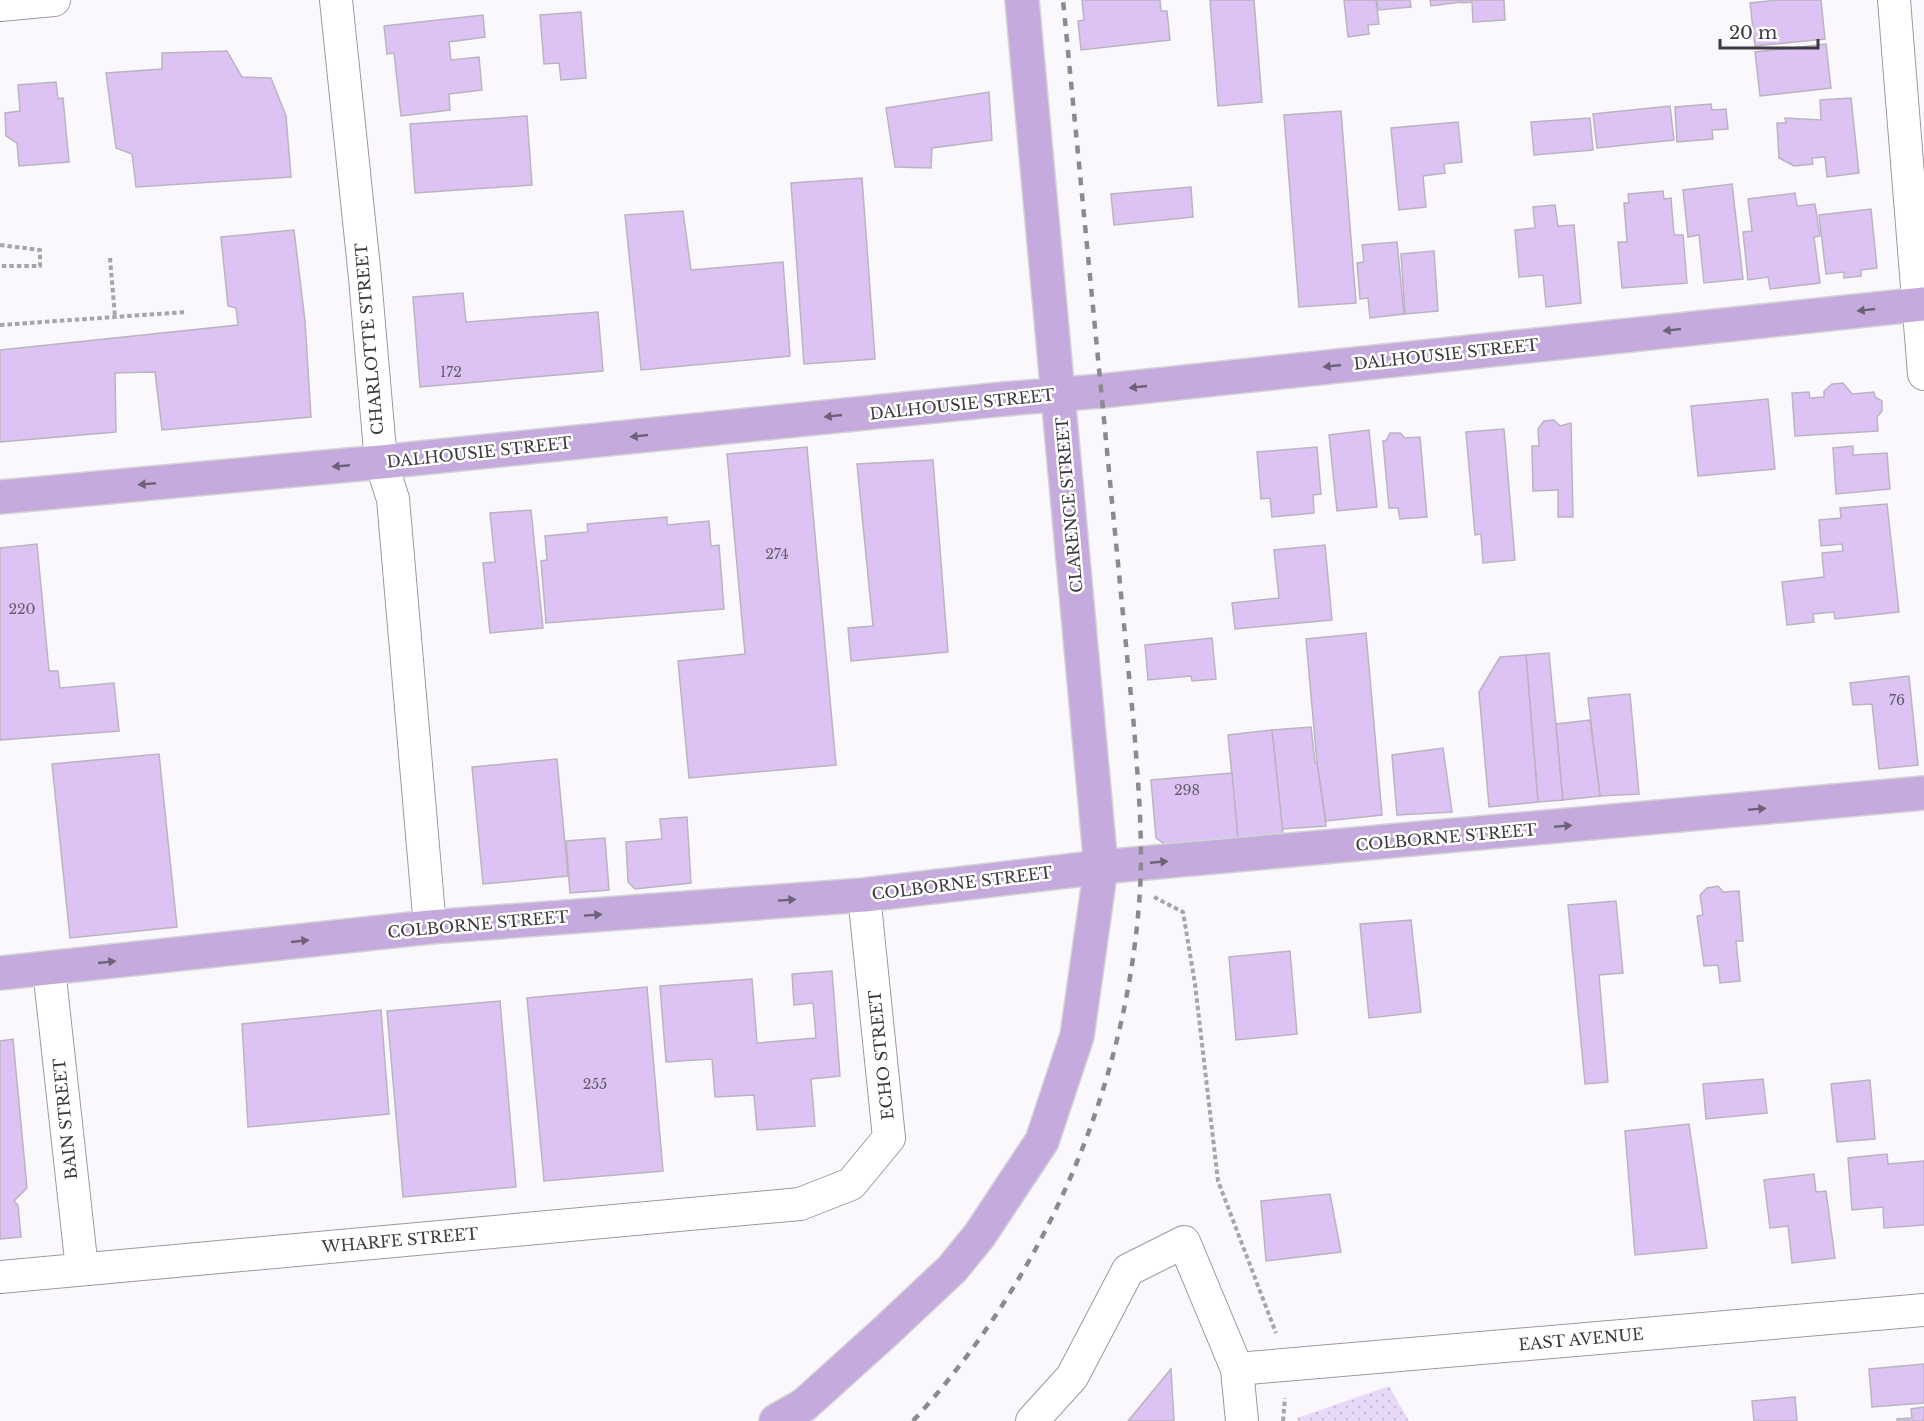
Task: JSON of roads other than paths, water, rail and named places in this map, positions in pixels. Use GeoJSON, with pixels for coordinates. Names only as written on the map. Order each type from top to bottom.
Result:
{"type":"FeatureCollection","features":[{"type":"Feature","properties":{"kind":"main road","name":"CLARENCE STREET"},"geometry":{"type":"LineString","coordinates":[[776,1421],[799,1413],[952,1269],[979,1236],[1042,1141],[1077,1036],[1101,867],[1022,0]]}},
{"type":"Feature","properties":{"kind":"main road","name":"DALHOUSIE STREET"},"geometry":{"type":"LineString","coordinates":[[0,497],[381,462],[1059,394],[1922,304]]}},
{"type":"Feature","properties":{"kind":"main road","name":"COLBORNE STREET"},"geometry":{"type":"LineString","coordinates":[[0,973],[430,927],[864,895],[1101,867],[1924,793]]}},
{"type":"Feature","properties":{"kind":"street"},"geometry":{"type":"LineString","coordinates":[[0,5],[54,0]]}},
{"type":"Feature","properties":{"kind":"street","name":"CHARLOTTE STREET"},"geometry":{"type":"LineString","coordinates":[[336,0],[365,278],[381,462],[393,499],[430,927]]}},
{"type":"Feature","properties":{"kind":"street"},"geometry":{"type":"LineString","coordinates":[[1894,0],[1922,304],[1924,374]]}},
{"type":"Feature","properties":{"kind":"street","name":"ECHO STREET"},"geometry":{"type":"LineString","coordinates":[[800,1204],[851,1184],[889,1137],[864,895]]}},
{"type":"Feature","properties":{"kind":"street","name":"BAIN STREET"},"geometry":{"type":"LineString","coordinates":[[48,969],[82,1269]]}},
{"type":"Feature","properties":{"kind":"street","name":"WHARFE STREET"},"geometry":{"type":"LineString","coordinates":[[0,1277],[800,1204]]}},
{"type":"Feature","properties":{"kind":"street"},"geometry":{"type":"LineString","coordinates":[[1032,1421],[1072,1377],[1128,1270],[1184,1242],[1237,1368],[1242,1421]]}},
{"type":"Feature","properties":{"kind":"street","name":"EAST AVENUE"},"geometry":{"type":"LineString","coordinates":[[1237,1368],[1924,1310]]}},
{"type":"Feature","properties":{"kind":"railway"},"geometry":{"type":"LineString","coordinates":[[913,1421],[960,1365],[1002,1305],[1040,1241],[1072,1175],[1098,1106],[1118,1035],[1132,963],[1140,890],[1140,829],[1134,727],[1063,0]]}}]}
